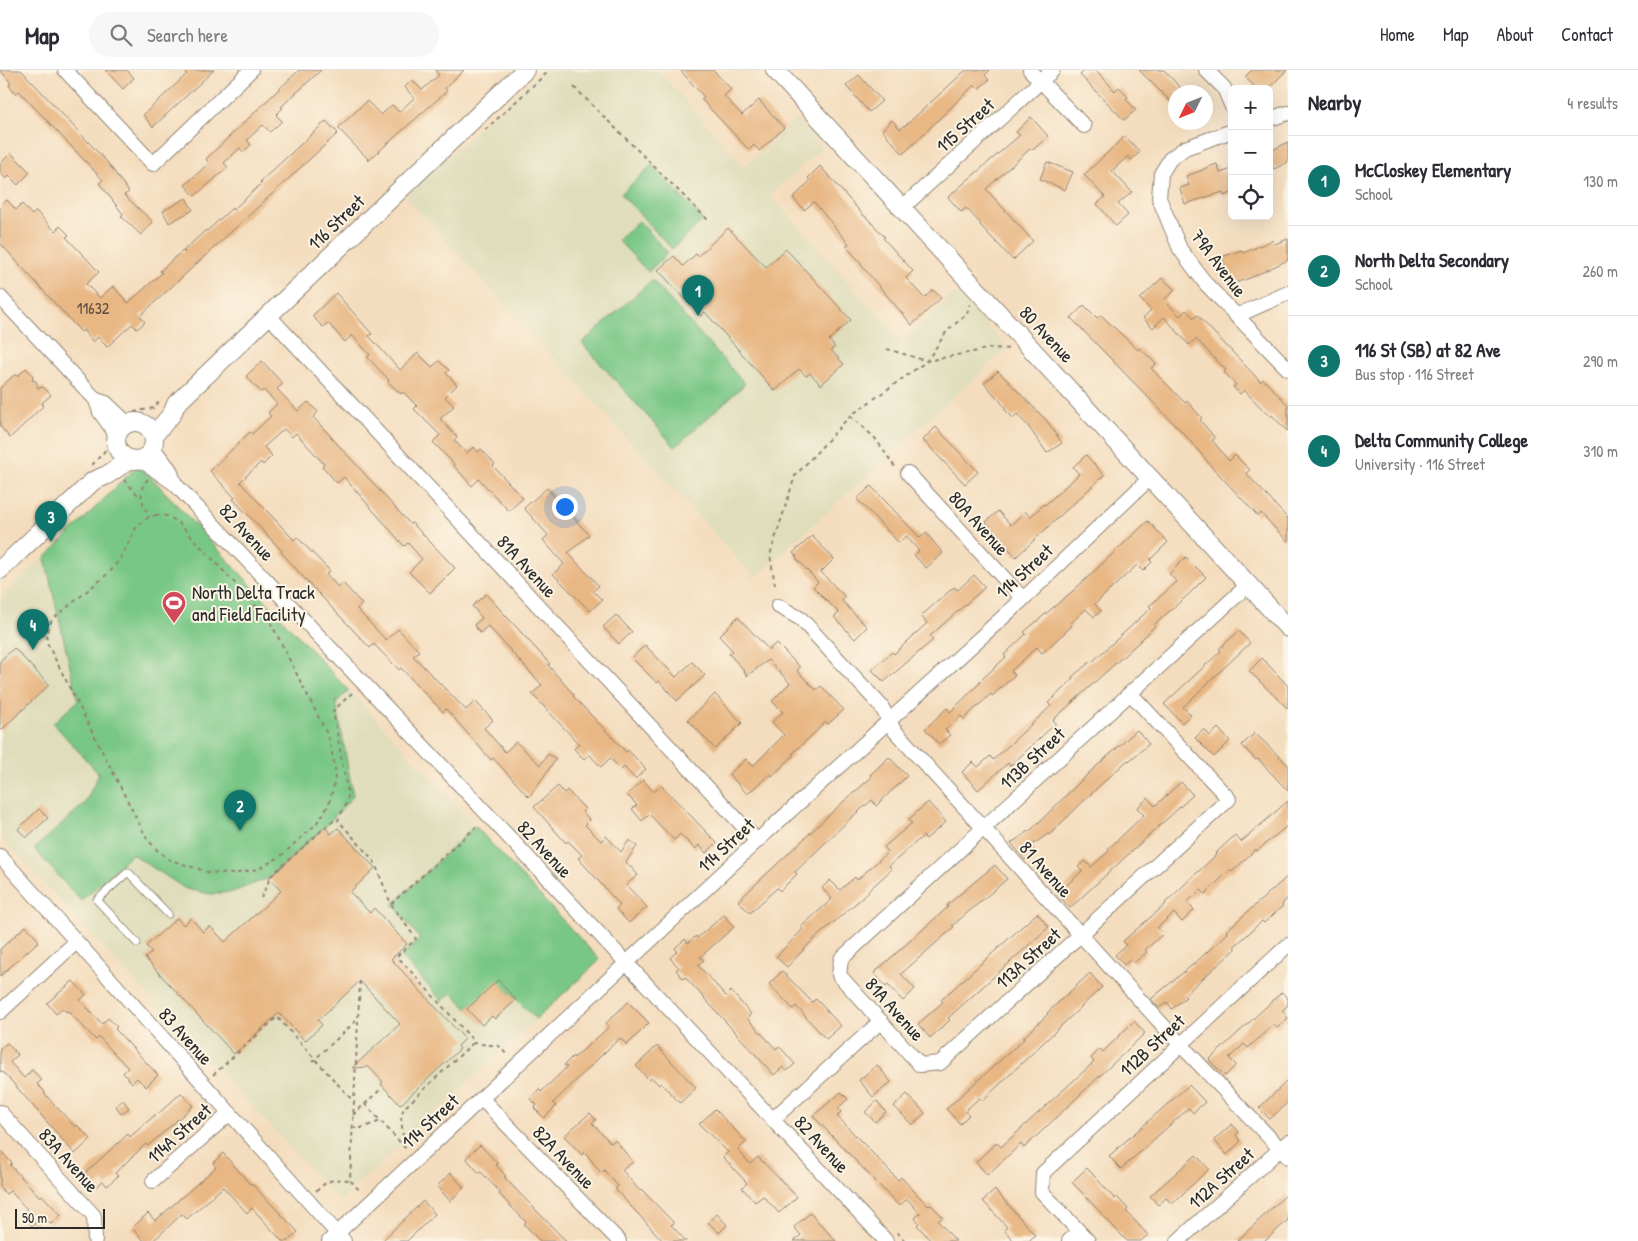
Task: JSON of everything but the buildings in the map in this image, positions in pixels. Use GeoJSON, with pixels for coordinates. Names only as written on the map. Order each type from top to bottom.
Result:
{"type":"FeatureCollection","features":[{"type":"Feature","properties":{"kind":"street"},"geometry":{"type":"LineString","coordinates":[[65,70],[153,164],[251,70]]}},
{"type":"Feature","properties":{"kind":"street","name":"116 Street"},"geometry":{"type":"LineString","coordinates":[[0,570],[90,476],[100,468],[124,431],[158,413],[269,316],[525,70]]}},
{"type":"Feature","properties":{"kind":"street","name":"80 Avenue"},"geometry":{"type":"LineString","coordinates":[[774,70],[1288,628]]}},
{"type":"Feature","properties":{"kind":"street"},"geometry":{"type":"LineString","coordinates":[[1030,70],[1084,126]]}},
{"type":"Feature","properties":{"kind":"street","name":"115 Street"},"geometry":{"type":"LineString","coordinates":[[902,208],[1053,70]]}},
{"type":"Feature","properties":{"kind":"street"},"geometry":{"type":"LineString","coordinates":[[1206,70],[1224,88],[1228,98]]}},
{"type":"Feature","properties":{"kind":"street"},"geometry":{"type":"LineString","coordinates":[[1273,118],[1288,112]]}},
{"type":"Feature","properties":{"kind":"street","name":"79A Avenue"},"geometry":{"type":"LineString","coordinates":[[1228,133],[1185,148],[1170,159],[1161,174],[1159,198],[1180,249],[1206,284],[1288,369]]}},
{"type":"Feature","properties":{"kind":"street","name":"79A Avenue"},"geometry":{"type":"LineString","coordinates":[[1236,316],[1288,292]]}},
{"type":"Feature","properties":{"kind":"street"},"geometry":{"type":"LineString","coordinates":[[0,297],[96,400],[106,403],[124,431],[119,452],[144,451],[150,430],[124,431]]}},
{"type":"Feature","properties":{"kind":"street","name":"81A Avenue"},"geometry":{"type":"LineString","coordinates":[[269,316],[757,841]]}},
{"type":"Feature","properties":{"kind":"street","name":"116 Street"},"geometry":{"type":"LineString","coordinates":[[90,476],[107,475],[144,451],[172,414],[172,399]]}},
{"type":"Feature","properties":{"kind":"street","name":"82 Avenue"},"geometry":{"type":"LineString","coordinates":[[144,451],[476,802],[886,1241]]}},
{"type":"Feature","properties":{"kind":"street","name":"80A Avenue"},"geometry":{"type":"LineString","coordinates":[[902,470],[1023,599]]}},
{"type":"Feature","properties":{"kind":"street","name":"114 Street"},"geometry":{"type":"LineString","coordinates":[[336,1238],[416,1160],[757,841],[1023,599],[1150,478]]}},
{"type":"Feature","properties":{"kind":"street","name":"113B Street"},"geometry":{"type":"LineString","coordinates":[[841,959],[1248,584]]}},
{"type":"Feature","properties":{"kind":"street","name":"81 Avenue"},"geometry":{"type":"LineString","coordinates":[[778,606],[801,619],[881,706],[894,730],[1180,1044],[1285,1150]]}},
{"type":"Feature","properties":{"kind":"street","name":"113A Street"},"geometry":{"type":"LineString","coordinates":[[940,1063],[1229,799],[1130,693]]}},
{"type":"Feature","properties":{"kind":"street","name":"83 Avenue"},"geometry":{"type":"LineString","coordinates":[[0,856],[307,1199],[336,1238]]}},
{"type":"Feature","properties":{"kind":"street"},"geometry":{"type":"LineString","coordinates":[[0,1012],[76,942]]}},
{"type":"Feature","properties":{"kind":"street","name":"112B Street"},"geometry":{"type":"LineString","coordinates":[[1079,1238],[1042,1192],[1043,1172],[1288,945]]}},
{"type":"Feature","properties":{"kind":"street","name":"81A Avenue"},"geometry":{"type":"LineString","coordinates":[[841,959],[839,975],[920,1065],[940,1063]]}},
{"type":"Feature","properties":{"kind":"street"},"geometry":{"type":"LineString","coordinates":[[773,1119],[881,1021]]}},
{"type":"Feature","properties":{"kind":"street","name":"82A Avenue"},"geometry":{"type":"LineString","coordinates":[[482,1099],[619,1241]]}},
{"type":"Feature","properties":{"kind":"street","name":"83A Avenue"},"geometry":{"type":"LineString","coordinates":[[0,1112],[94,1216],[95,1240]]}},
{"type":"Feature","properties":{"kind":"street","name":"114A Street"},"geometry":{"type":"LineString","coordinates":[[153,1181],[230,1113]]}},
{"type":"Feature","properties":{"kind":"street","name":"112A Street"},"geometry":{"type":"LineString","coordinates":[[1178,1241],[1285,1150]]}},
{"type":"Feature","properties":{"kind":"lane"},"geometry":{"type":"LineString","coordinates":[[136,942],[97,900],[122,877],[128,872],[168,914]]}},
{"type":"Feature","properties":{"kind":"path"},"geometry":{"type":"LineString","coordinates":[[481,134],[550,70]]}},
{"type":"Feature","properties":{"kind":"path"},"geometry":{"type":"LineString","coordinates":[[574,87],[710,222]]}},
{"type":"Feature","properties":{"kind":"path"},"geometry":{"type":"LineString","coordinates":[[775,585],[770,554],[795,476],[850,416],[927,361],[947,331],[966,314],[970,304]]}},
{"type":"Feature","properties":{"kind":"path"},"geometry":{"type":"LineString","coordinates":[[887,350],[927,361],[992,348],[1012,349]]}},
{"type":"Feature","properties":{"kind":"path"},"geometry":{"type":"LineString","coordinates":[[90,476],[104,452],[124,431],[153,408],[172,399]]}},
{"type":"Feature","properties":{"kind":"path"},"geometry":{"type":"LineString","coordinates":[[850,416],[875,438],[902,470]]}},
{"type":"Feature","properties":{"kind":"path"},"geometry":{"type":"LineString","coordinates":[[121,477],[141,497],[149,517]]}},
{"type":"Feature","properties":{"kind":"path"},"geometry":{"type":"LineString","coordinates":[[141,497],[143,484],[150,477]]}},
{"type":"Feature","properties":{"kind":"path"},"geometry":{"type":"LineString","coordinates":[[162,515],[173,518],[178,522],[270,621],[328,736],[335,766],[333,789],[322,816],[313,827],[281,856],[258,869],[233,874],[208,872],[170,860],[146,839],[48,645],[48,627],[53,619],[116,566],[134,531],[149,517],[162,515]]}},
{"type":"Feature","properties":{"kind":"path"},"geometry":{"type":"LineString","coordinates":[[261,898],[271,876],[331,822],[338,820],[347,802],[348,795],[333,711],[352,694]]}},
{"type":"Feature","properties":{"kind":"path"},"geometry":{"type":"LineString","coordinates":[[338,820],[374,861],[391,904],[416,939],[397,956],[471,1038],[472,1042]]}},
{"type":"Feature","properties":{"kind":"path"},"geometry":{"type":"LineString","coordinates":[[391,904],[476,827]]}},
{"type":"Feature","properties":{"kind":"path"},"geometry":{"type":"LineString","coordinates":[[350,1180],[360,981]]}},
{"type":"Feature","properties":{"kind":"path"},"geometry":{"type":"LineString","coordinates":[[204,1084],[276,1017],[353,1102]]}},
{"type":"Feature","properties":{"kind":"path"},"geometry":{"type":"LineString","coordinates":[[312,1062],[357,1020]]}},
{"type":"Feature","properties":{"kind":"path"},"geometry":{"type":"LineString","coordinates":[[472,1042],[499,1046],[511,1058]]}},
{"type":"Feature","properties":{"kind":"path"},"geometry":{"type":"LineString","coordinates":[[404,1146],[401,1116],[404,1108],[472,1042]]}},
{"type":"Feature","properties":{"kind":"path"},"geometry":{"type":"LineString","coordinates":[[353,1115],[381,1089]]}},
{"type":"Feature","properties":{"kind":"path"},"geometry":{"type":"LineString","coordinates":[[365,1104],[416,1160]]}},
{"type":"Feature","properties":{"kind":"path"},"geometry":{"type":"LineString","coordinates":[[352,1128],[361,1128],[381,1122]]}},
{"type":"Feature","properties":{"kind":"path"},"geometry":{"type":"LineString","coordinates":[[307,1199],[327,1181],[337,1179],[350,1180],[361,1192]]}},
{"type":"Feature","properties":{"kind":"shaded area"},"geometry":{"type":"Polygon","coordinates":[[[542,70],[658,70],[744,167],[796,119],[822,148],[770,195],[902,341],[956,292],[1007,348],[755,578],[405,196],[542,70]]]}},
{"type":"Feature","properties":{"kind":"shaded area"},"geometry":{"type":"Polygon","coordinates":[[[139,464],[600,960],[340,1201],[0,836],[0,599],[139,464]]]}},
{"type":"Feature","properties":{"kind":"green space"},"geometry":{"type":"Polygon","coordinates":[[[652,165],[703,220],[672,249],[621,194],[652,165]]]}},
{"type":"Feature","properties":{"kind":"green space"},"geometry":{"type":"Polygon","coordinates":[[[639,221],[668,253],[648,272],[618,240],[639,221]]]}},
{"type":"Feature","properties":{"kind":"green space"},"geometry":{"type":"Polygon","coordinates":[[[652,280],[745,384],[675,447],[582,343],[652,280]]]}},
{"type":"Feature","properties":{"kind":"green space","name":"North Delta Track and Field Facility"},"geometry":{"type":"Polygon","coordinates":[[[139,464],[349,691],[336,702],[353,796],[325,827],[269,878],[232,892],[211,894],[186,889],[132,854],[81,901],[34,849],[85,803],[99,774],[53,723],[78,701],[45,558],[139,464]]]}},
{"type":"Feature","properties":{"kind":"green space"},"geometry":{"type":"Polygon","coordinates":[[[475,826],[600,960],[536,1019],[498,981],[467,1009],[452,992],[442,1001],[401,956],[420,939],[393,904],[475,826]]]}},
{"type":"Feature","properties":{"kind":"place","name":"McCloskey Elementary"},"geometry":{"type":"Point","coordinates":[698,316]}},
{"type":"Feature","properties":{"kind":"place","name":"116 St (SB) at 82 Ave"},"geometry":{"type":"Point","coordinates":[51,542]}},
{"type":"Feature","properties":{"kind":"place","name":"North Delta Track and Field Facility"},"geometry":{"type":"Point","coordinates":[174,624]}},
{"type":"Feature","properties":{"kind":"place","name":"Delta Community College"},"geometry":{"type":"Point","coordinates":[33,650]}},
{"type":"Feature","properties":{"kind":"place","name":"North Delta Secondary"},"geometry":{"type":"Point","coordinates":[240,831]}}]}
